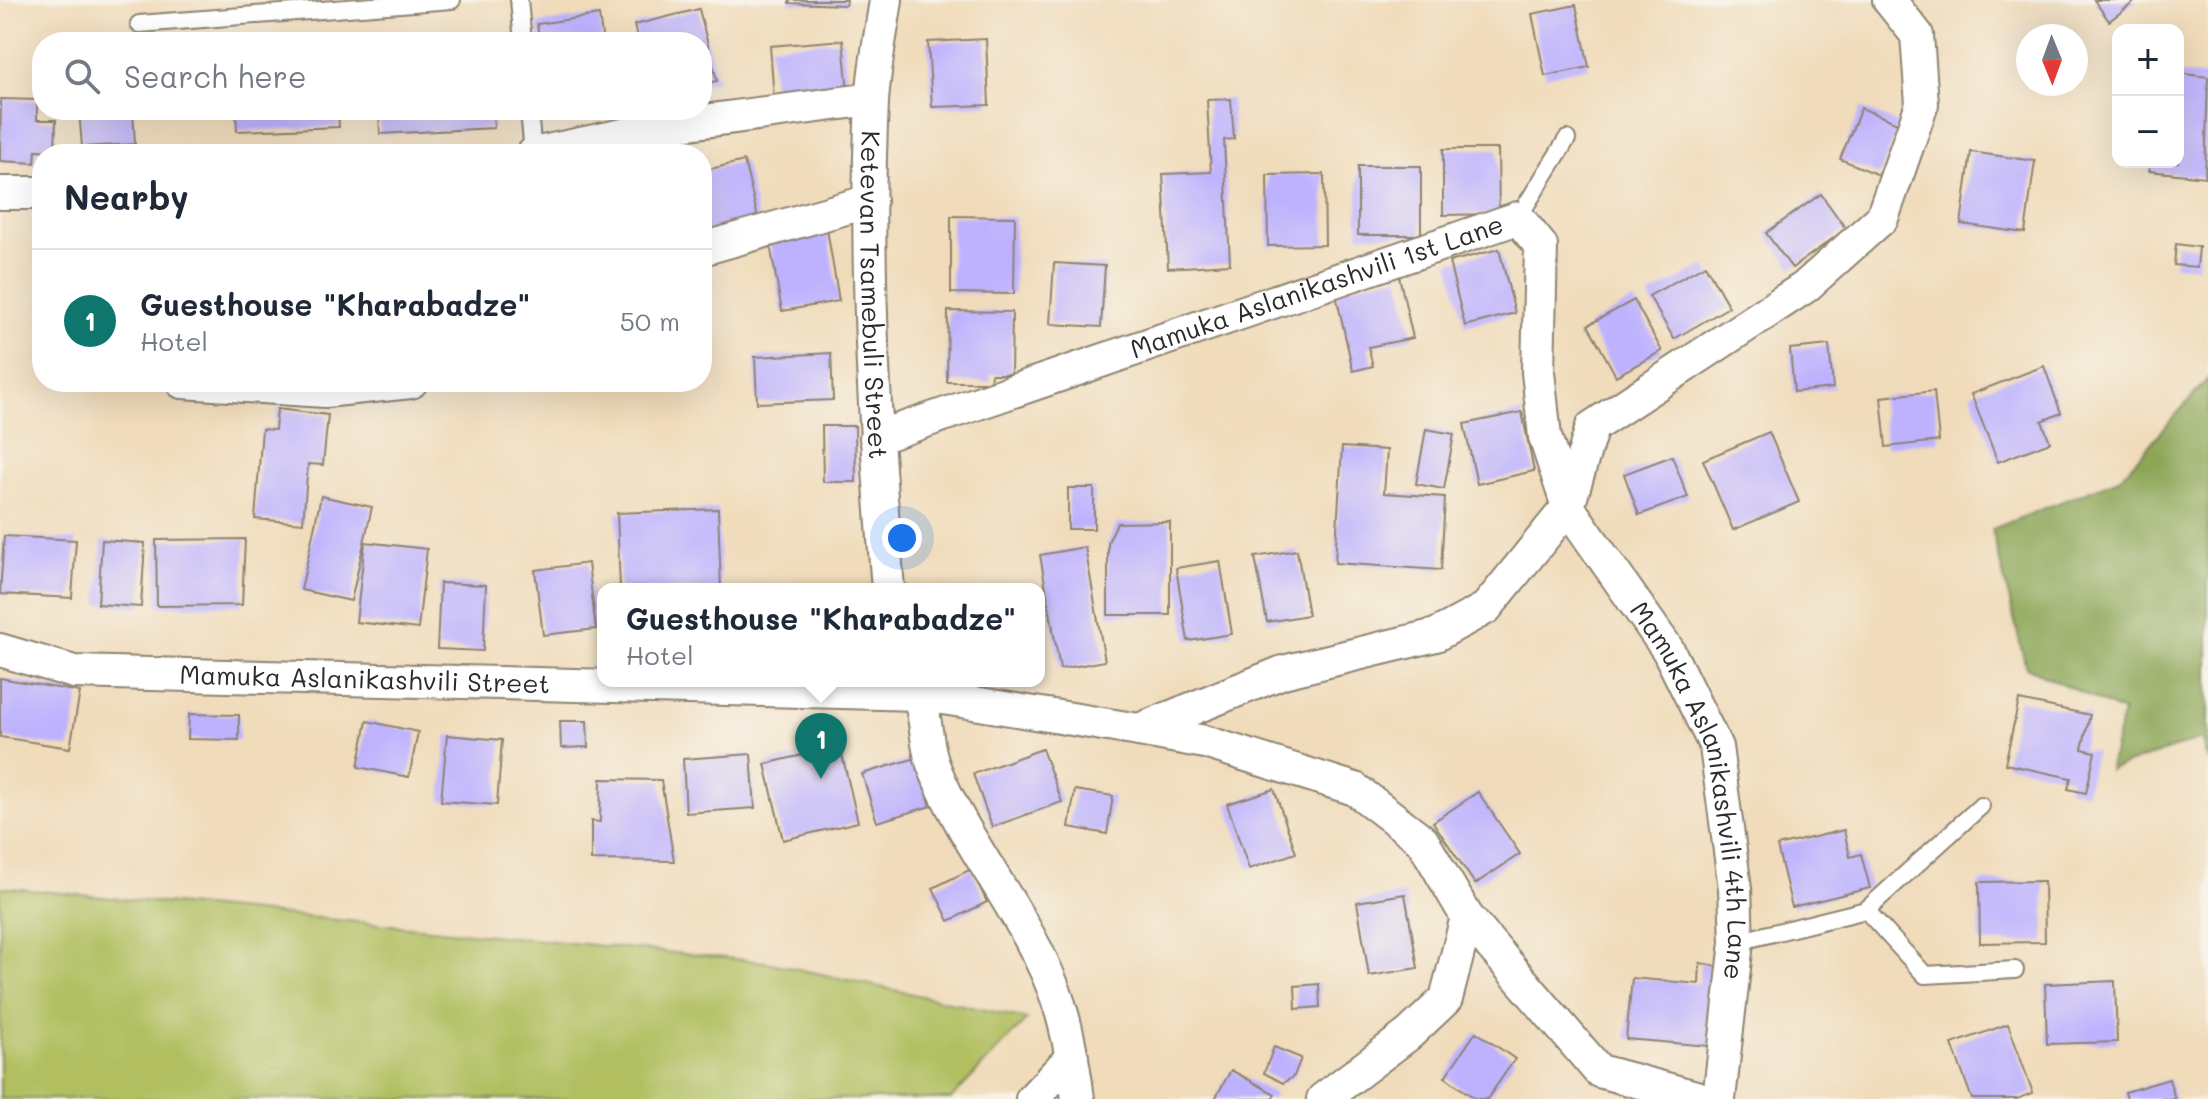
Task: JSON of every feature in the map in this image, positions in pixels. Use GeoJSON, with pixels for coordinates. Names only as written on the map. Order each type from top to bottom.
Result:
{"type":"FeatureCollection","features":[{"type":"Feature","properties":{"kind":"street","name":"Ketevan Tsamebuli Street"},"geometry":{"type":"LineString","coordinates":[[886,0],[872,99],[870,201],[876,438],[888,583]]}},
{"type":"Feature","properties":{"kind":"street"},"geometry":{"type":"LineString","coordinates":[[1139,730],[1283,672],[1436,635],[1486,608],[1568,507],[1592,427],[1805,287],[1882,218],[1922,104],[1917,35],[1889,0]]}},
{"type":"Feature","properties":{"kind":"street"},"geometry":{"type":"LineString","coordinates":[[712,120],[872,99]]}},
{"type":"Feature","properties":{"kind":"street"},"geometry":{"type":"LineString","coordinates":[[580,144],[712,120]]}},
{"type":"Feature","properties":{"kind":"street"},"geometry":{"type":"LineString","coordinates":[[0,193],[32,193]]}},
{"type":"Feature","properties":{"kind":"street"},"geometry":{"type":"LineString","coordinates":[[712,246],[870,201]]}},
{"type":"Feature","properties":{"kind":"street","name":"Mamuka Aslanikashvili 1st Lane"},"geometry":{"type":"LineString","coordinates":[[876,438],[1518,218],[1541,246],[1538,372],[1543,424],[1568,507]]}},
{"type":"Feature","properties":{"kind":"street","name":"Mamuka Aslanikashvili 4th Lane"},"geometry":{"type":"LineString","coordinates":[[1568,507],[1668,650],[1716,747],[1735,888],[1737,942],[1719,1099]]}},
{"type":"Feature","properties":{"kind":"street","name":"Mamuka Aslanikashvili Street"},"geometry":{"type":"LineString","coordinates":[[0,650],[74,672],[597,682]]}},
{"type":"Feature","properties":{"kind":"street","name":"Mamuka Aslanikashvili Street"},"geometry":{"type":"LineString","coordinates":[[862,687],[914,688],[1205,742],[1355,789],[1422,840],[1467,917],[1599,1071],[1703,1099]]}},
{"type":"Feature","properties":{"kind":"street"},"geometry":{"type":"LineString","coordinates":[[914,688],[933,764],[959,821],[1030,942],[1059,1003],[1078,1099]]}},
{"type":"Feature","properties":{"kind":"street"},"geometry":{"type":"LineString","coordinates":[[1323,1099],[1409,1034],[1446,999],[1467,917]]}},
{"type":"Feature","properties":{"kind":"street"},"geometry":{"type":"LineString","coordinates":[[1032,1099],[1072,1057]]}},
{"type":"Feature","properties":{"kind":"lane"},"geometry":{"type":"LineString","coordinates":[[139,24],[452,0]]}},
{"type":"Feature","properties":{"kind":"lane"},"geometry":{"type":"LineString","coordinates":[[519,0],[522,32]]}},
{"type":"Feature","properties":{"kind":"lane"},"geometry":{"type":"LineString","coordinates":[[530,120],[532,144]]}},
{"type":"Feature","properties":{"kind":"lane"},"geometry":{"type":"LineString","coordinates":[[1518,218],[1567,139]]}},
{"type":"Feature","properties":{"kind":"lane"},"geometry":{"type":"LineString","coordinates":[[1737,942],[1866,910],[1981,806]]}},
{"type":"Feature","properties":{"kind":"lane"},"geometry":{"type":"LineString","coordinates":[[1866,910],[1925,975],[2015,970]]}},
{"type":"Feature","properties":{"kind":"green space"},"geometry":{"type":"Polygon","coordinates":[[[2208,379],[2208,761],[2201,739],[2109,770],[2123,712],[2026,667],[1992,529],[2119,479],[2208,379]]]}},
{"type":"Feature","properties":{"kind":"green space"},"geometry":{"type":"Polygon","coordinates":[[[0,887],[766,962],[1027,1019],[951,1099],[0,1099],[0,887]]]}},
{"type":"Feature","properties":{"kind":"building"},"geometry":{"type":"Polygon","coordinates":[[[790,0],[847,0],[846,5],[789,3],[790,0]]]}},
{"type":"Feature","properties":{"kind":"building"},"geometry":{"type":"Polygon","coordinates":[[[2094,0],[2137,0],[2109,21],[2094,0]]]}},
{"type":"Feature","properties":{"kind":"building"},"geometry":{"type":"Polygon","coordinates":[[[1576,5],[1589,67],[1545,76],[1532,14],[1576,5]]]}},
{"type":"Feature","properties":{"kind":"building"},"geometry":{"type":"Polygon","coordinates":[[[699,9],[705,32],[636,32],[634,25],[699,9]]]}},
{"type":"Feature","properties":{"kind":"building"},"geometry":{"type":"Polygon","coordinates":[[[599,15],[602,32],[538,32],[537,24],[599,15]]]}},
{"type":"Feature","properties":{"kind":"building"},"geometry":{"type":"Polygon","coordinates":[[[986,39],[989,105],[932,107],[928,42],[986,39]]]}},
{"type":"Feature","properties":{"kind":"building"},"geometry":{"type":"Polygon","coordinates":[[[843,40],[848,93],[774,99],[770,46],[843,40]]]}},
{"type":"Feature","properties":{"kind":"building"},"geometry":{"type":"Polygon","coordinates":[[[712,61],[717,81],[712,82],[712,61]]]}},
{"type":"Feature","properties":{"kind":"building"},"geometry":{"type":"Polygon","coordinates":[[[2184,74],[2208,77],[2205,177],[2149,171],[2149,168],[2184,168],[2184,74]]]}},
{"type":"Feature","properties":{"kind":"building"},"geometry":{"type":"Polygon","coordinates":[[[1,99],[32,100],[32,120],[56,120],[55,144],[32,144],[32,163],[0,161],[1,99]]]}},
{"type":"Feature","properties":{"kind":"building"},"geometry":{"type":"Polygon","coordinates":[[[1231,99],[1234,139],[1224,140],[1230,264],[1168,268],[1163,174],[1211,172],[1207,100],[1231,99]]]}},
{"type":"Feature","properties":{"kind":"building"},"geometry":{"type":"Polygon","coordinates":[[[1861,108],[1900,124],[1879,175],[1840,159],[1861,108]]]}},
{"type":"Feature","properties":{"kind":"building"},"geometry":{"type":"Polygon","coordinates":[[[80,120],[134,120],[135,144],[82,144],[80,120]]]}},
{"type":"Feature","properties":{"kind":"building"},"geometry":{"type":"Polygon","coordinates":[[[236,120],[339,120],[339,127],[237,131],[236,120]]]}},
{"type":"Feature","properties":{"kind":"building"},"geometry":{"type":"Polygon","coordinates":[[[379,120],[494,120],[494,128],[380,134],[379,120]]]}},
{"type":"Feature","properties":{"kind":"building"},"geometry":{"type":"Polygon","coordinates":[[[1443,149],[1498,149],[1499,214],[1443,215],[1443,149]]]}},
{"type":"Feature","properties":{"kind":"building"},"geometry":{"type":"Polygon","coordinates":[[[1971,152],[2035,161],[2025,233],[1961,224],[1971,152]]]}},
{"type":"Feature","properties":{"kind":"building"},"geometry":{"type":"Polygon","coordinates":[[[744,161],[758,218],[712,230],[712,169],[744,161]]]}},
{"type":"Feature","properties":{"kind":"building"},"geometry":{"type":"Polygon","coordinates":[[[1358,166],[1421,166],[1421,235],[1358,235],[1358,166]]]}},
{"type":"Feature","properties":{"kind":"building"},"geometry":{"type":"Polygon","coordinates":[[[1324,174],[1325,245],[1268,246],[1267,175],[1324,174]]]}},
{"type":"Feature","properties":{"kind":"building"},"geometry":{"type":"Polygon","coordinates":[[[1821,194],[1846,229],[1792,268],[1766,233],[1821,194]]]}},
{"type":"Feature","properties":{"kind":"building"},"geometry":{"type":"Polygon","coordinates":[[[951,216],[1015,217],[1014,294],[951,293],[951,216]]]}},
{"type":"Feature","properties":{"kind":"building"},"geometry":{"type":"Polygon","coordinates":[[[827,229],[839,301],[782,311],[769,239],[827,229]]]}},
{"type":"Feature","properties":{"kind":"building"},"geometry":{"type":"Polygon","coordinates":[[[2176,244],[2199,247],[2197,267],[2174,265],[2176,244]]]}},
{"type":"Feature","properties":{"kind":"building"},"geometry":{"type":"Polygon","coordinates":[[[1499,249],[1515,313],[1465,326],[1449,262],[1499,249]]]}},
{"type":"Feature","properties":{"kind":"building"},"geometry":{"type":"Polygon","coordinates":[[[1054,263],[1105,266],[1101,327],[1050,324],[1054,263]]]}},
{"type":"Feature","properties":{"kind":"building"},"geometry":{"type":"Polygon","coordinates":[[[1705,265],[1729,307],[1674,339],[1649,296],[1705,265]]]}},
{"type":"Feature","properties":{"kind":"building"},"geometry":{"type":"Polygon","coordinates":[[[1399,276],[1413,338],[1368,347],[1373,366],[1353,371],[1335,290],[1399,276]]]}},
{"type":"Feature","properties":{"kind":"building"},"geometry":{"type":"Polygon","coordinates":[[[1634,300],[1662,351],[1616,376],[1588,325],[1634,300]]]}},
{"type":"Feature","properties":{"kind":"building"},"geometry":{"type":"Polygon","coordinates":[[[948,311],[1012,312],[1011,374],[991,374],[990,382],[947,382],[948,311]]]}},
{"type":"Feature","properties":{"kind":"building"},"geometry":{"type":"Polygon","coordinates":[[[1829,345],[1833,388],[1794,392],[1790,349],[1829,345]]]}},
{"type":"Feature","properties":{"kind":"building"},"geometry":{"type":"Polygon","coordinates":[[[831,353],[833,400],[757,403],[755,357],[831,353]]]}},
{"type":"Feature","properties":{"kind":"building"},"geometry":{"type":"Polygon","coordinates":[[[2044,366],[2061,413],[2042,421],[2050,442],[1998,462],[1971,394],[2044,366]]]}},
{"type":"Feature","properties":{"kind":"building"},"geometry":{"type":"Polygon","coordinates":[[[1934,391],[1939,441],[1886,447],[1881,397],[1934,391]]]}},
{"type":"Feature","properties":{"kind":"building"},"geometry":{"type":"Polygon","coordinates":[[[277,409],[328,415],[323,465],[308,464],[303,523],[255,519],[262,429],[275,430],[277,409]]]}},
{"type":"Feature","properties":{"kind":"building"},"geometry":{"type":"Polygon","coordinates":[[[1522,412],[1534,471],[1477,484],[1464,424],[1522,412]]]}},
{"type":"Feature","properties":{"kind":"building"},"geometry":{"type":"Polygon","coordinates":[[[822,426],[855,426],[856,482],[823,482],[822,426]]]}},
{"type":"Feature","properties":{"kind":"building"},"geometry":{"type":"Polygon","coordinates":[[[1426,429],[1454,434],[1444,489],[1416,484],[1426,429]]]}},
{"type":"Feature","properties":{"kind":"building"},"geometry":{"type":"Polygon","coordinates":[[[1769,432],[1799,502],[1733,530],[1703,460],[1769,432]]]}},
{"type":"Feature","properties":{"kind":"building"},"geometry":{"type":"Polygon","coordinates":[[[1342,447],[1387,450],[1384,493],[1445,497],[1441,570],[1335,563],[1342,447]]]}},
{"type":"Feature","properties":{"kind":"building"},"geometry":{"type":"Polygon","coordinates":[[[1672,456],[1688,497],[1639,515],[1624,474],[1672,456]]]}},
{"type":"Feature","properties":{"kind":"building"},"geometry":{"type":"Polygon","coordinates":[[[1068,488],[1094,488],[1094,529],[1068,529],[1068,488]]]}},
{"type":"Feature","properties":{"kind":"building"},"geometry":{"type":"Polygon","coordinates":[[[321,496],[372,507],[351,601],[301,590],[321,496]]]}},
{"type":"Feature","properties":{"kind":"building"},"geometry":{"type":"Polygon","coordinates":[[[718,509],[721,583],[620,583],[617,513],[718,509]]]}},
{"type":"Feature","properties":{"kind":"building"},"geometry":{"type":"Polygon","coordinates":[[[1170,522],[1170,615],[1108,615],[1108,542],[1117,523],[1170,522]]]}},
{"type":"Feature","properties":{"kind":"building"},"geometry":{"type":"Polygon","coordinates":[[[4,536],[76,540],[72,598],[0,594],[4,536]]]}},
{"type":"Feature","properties":{"kind":"building"},"geometry":{"type":"Polygon","coordinates":[[[245,539],[242,605],[157,606],[156,540],[245,539]]]}},
{"type":"Feature","properties":{"kind":"building"},"geometry":{"type":"Polygon","coordinates":[[[102,540],[145,543],[141,607],[98,604],[102,540]]]}},
{"type":"Feature","properties":{"kind":"building"},"geometry":{"type":"Polygon","coordinates":[[[365,542],[427,549],[418,629],[356,622],[365,542]]]}},
{"type":"Feature","properties":{"kind":"building"},"geometry":{"type":"Polygon","coordinates":[[[1085,547],[1105,661],[1060,669],[1040,555],[1085,547]]]}},
{"type":"Feature","properties":{"kind":"building"},"geometry":{"type":"Polygon","coordinates":[[[1297,550],[1308,615],[1267,622],[1255,557],[1297,550]]]}},
{"type":"Feature","properties":{"kind":"building"},"geometry":{"type":"Polygon","coordinates":[[[1220,561],[1232,634],[1188,641],[1176,568],[1220,561]]]}},
{"type":"Feature","properties":{"kind":"building"},"geometry":{"type":"Polygon","coordinates":[[[588,563],[596,629],[543,635],[535,570],[588,563]]]}},
{"type":"Feature","properties":{"kind":"building"},"geometry":{"type":"Polygon","coordinates":[[[440,583],[486,585],[483,651],[437,649],[440,583]]]}},
{"type":"Feature","properties":{"kind":"building"},"geometry":{"type":"Polygon","coordinates":[[[0,678],[80,692],[70,748],[0,737],[0,678]]]}},
{"type":"Feature","properties":{"kind":"building"},"geometry":{"type":"Polygon","coordinates":[[[2019,700],[2090,715],[2082,749],[2095,752],[2086,793],[2068,789],[2071,778],[2005,764],[2019,700]]]}},
{"type":"Feature","properties":{"kind":"building"},"geometry":{"type":"Polygon","coordinates":[[[189,714],[239,715],[239,740],[188,739],[189,714]]]}},
{"type":"Feature","properties":{"kind":"building"},"geometry":{"type":"Polygon","coordinates":[[[367,721],[418,732],[409,777],[358,767],[367,721]]]}},
{"type":"Feature","properties":{"kind":"building"},"geometry":{"type":"Polygon","coordinates":[[[560,721],[587,721],[588,747],[561,748],[560,721]]]}},
{"type":"Feature","properties":{"kind":"building"},"geometry":{"type":"Polygon","coordinates":[[[447,735],[502,740],[497,805],[441,801],[447,735]]]}},
{"type":"Feature","properties":{"kind":"building"},"geometry":{"type":"Polygon","coordinates":[[[840,746],[858,822],[783,840],[765,764],[840,746]]]}},
{"type":"Feature","properties":{"kind":"building"},"geometry":{"type":"Polygon","coordinates":[[[1042,749],[1062,802],[992,827],[973,774],[1042,749]]]}},
{"type":"Feature","properties":{"kind":"building"},"geometry":{"type":"Polygon","coordinates":[[[751,754],[755,808],[686,813],[683,759],[751,754]]]}},
{"type":"Feature","properties":{"kind":"building"},"geometry":{"type":"Polygon","coordinates":[[[916,758],[931,806],[877,822],[862,774],[916,758]]]}},
{"type":"Feature","properties":{"kind":"building"},"geometry":{"type":"Polygon","coordinates":[[[601,779],[661,780],[674,861],[591,860],[591,821],[600,822],[601,779]]]}},
{"type":"Feature","properties":{"kind":"building"},"geometry":{"type":"Polygon","coordinates":[[[1274,789],[1296,853],[1249,869],[1227,804],[1274,789]]]}},
{"type":"Feature","properties":{"kind":"building"},"geometry":{"type":"Polygon","coordinates":[[[1075,790],[1113,796],[1107,834],[1069,827],[1075,790]]]}},
{"type":"Feature","properties":{"kind":"building"},"geometry":{"type":"Polygon","coordinates":[[[1478,792],[1520,854],[1475,884],[1433,822],[1478,792]]]}},
{"type":"Feature","properties":{"kind":"building"},"geometry":{"type":"Polygon","coordinates":[[[1844,830],[1850,857],[1861,854],[1870,888],[1792,907],[1777,846],[1844,830]]]}},
{"type":"Feature","properties":{"kind":"building"},"geometry":{"type":"Polygon","coordinates":[[[971,869],[987,902],[949,921],[933,888],[971,869]]]}},
{"type":"Feature","properties":{"kind":"building"},"geometry":{"type":"Polygon","coordinates":[[[2044,881],[2045,942],[1980,943],[1979,882],[2044,881]]]}},
{"type":"Feature","properties":{"kind":"building"},"geometry":{"type":"Polygon","coordinates":[[[1405,894],[1418,968],[1369,976],[1357,902],[1405,894]]]}},
{"type":"Feature","properties":{"kind":"building"},"geometry":{"type":"Polygon","coordinates":[[[1700,963],[1724,967],[1721,1047],[1626,1039],[1632,978],[1699,984],[1700,963]]]}},
{"type":"Feature","properties":{"kind":"building"},"geometry":{"type":"Polygon","coordinates":[[[2115,981],[2117,1042],[2047,1044],[2045,984],[2115,981]]]}},
{"type":"Feature","properties":{"kind":"building"},"geometry":{"type":"Polygon","coordinates":[[[1319,984],[1320,1007],[1296,1009],[1295,986],[1319,984]]]}},
{"type":"Feature","properties":{"kind":"building"},"geometry":{"type":"Polygon","coordinates":[[[2008,1024],[2033,1093],[2017,1099],[1972,1099],[1952,1044],[2008,1024]]]}},
{"type":"Feature","properties":{"kind":"building"},"geometry":{"type":"Polygon","coordinates":[[[1476,1032],[1515,1059],[1487,1099],[1476,1099],[1445,1077],[1476,1032]]]}},
{"type":"Feature","properties":{"kind":"building"},"geometry":{"type":"Polygon","coordinates":[[[1274,1047],[1301,1058],[1294,1076],[1283,1083],[1264,1073],[1274,1047]]]}},
{"type":"Feature","properties":{"kind":"building"},"geometry":{"type":"Polygon","coordinates":[[[1231,1070],[1275,1094],[1272,1099],[1215,1099],[1231,1070]]]}},
{"type":"Feature","properties":{"kind":"building"},"geometry":{"type":"Polygon","coordinates":[[[2169,1079],[2175,1099],[2127,1099],[2125,1092],[2169,1079]]]}},
{"type":"Feature","properties":{"kind":"place","name":"Guesthouse \"Kharabadze\""},"geometry":{"type":"Point","coordinates":[821,779]}}]}
